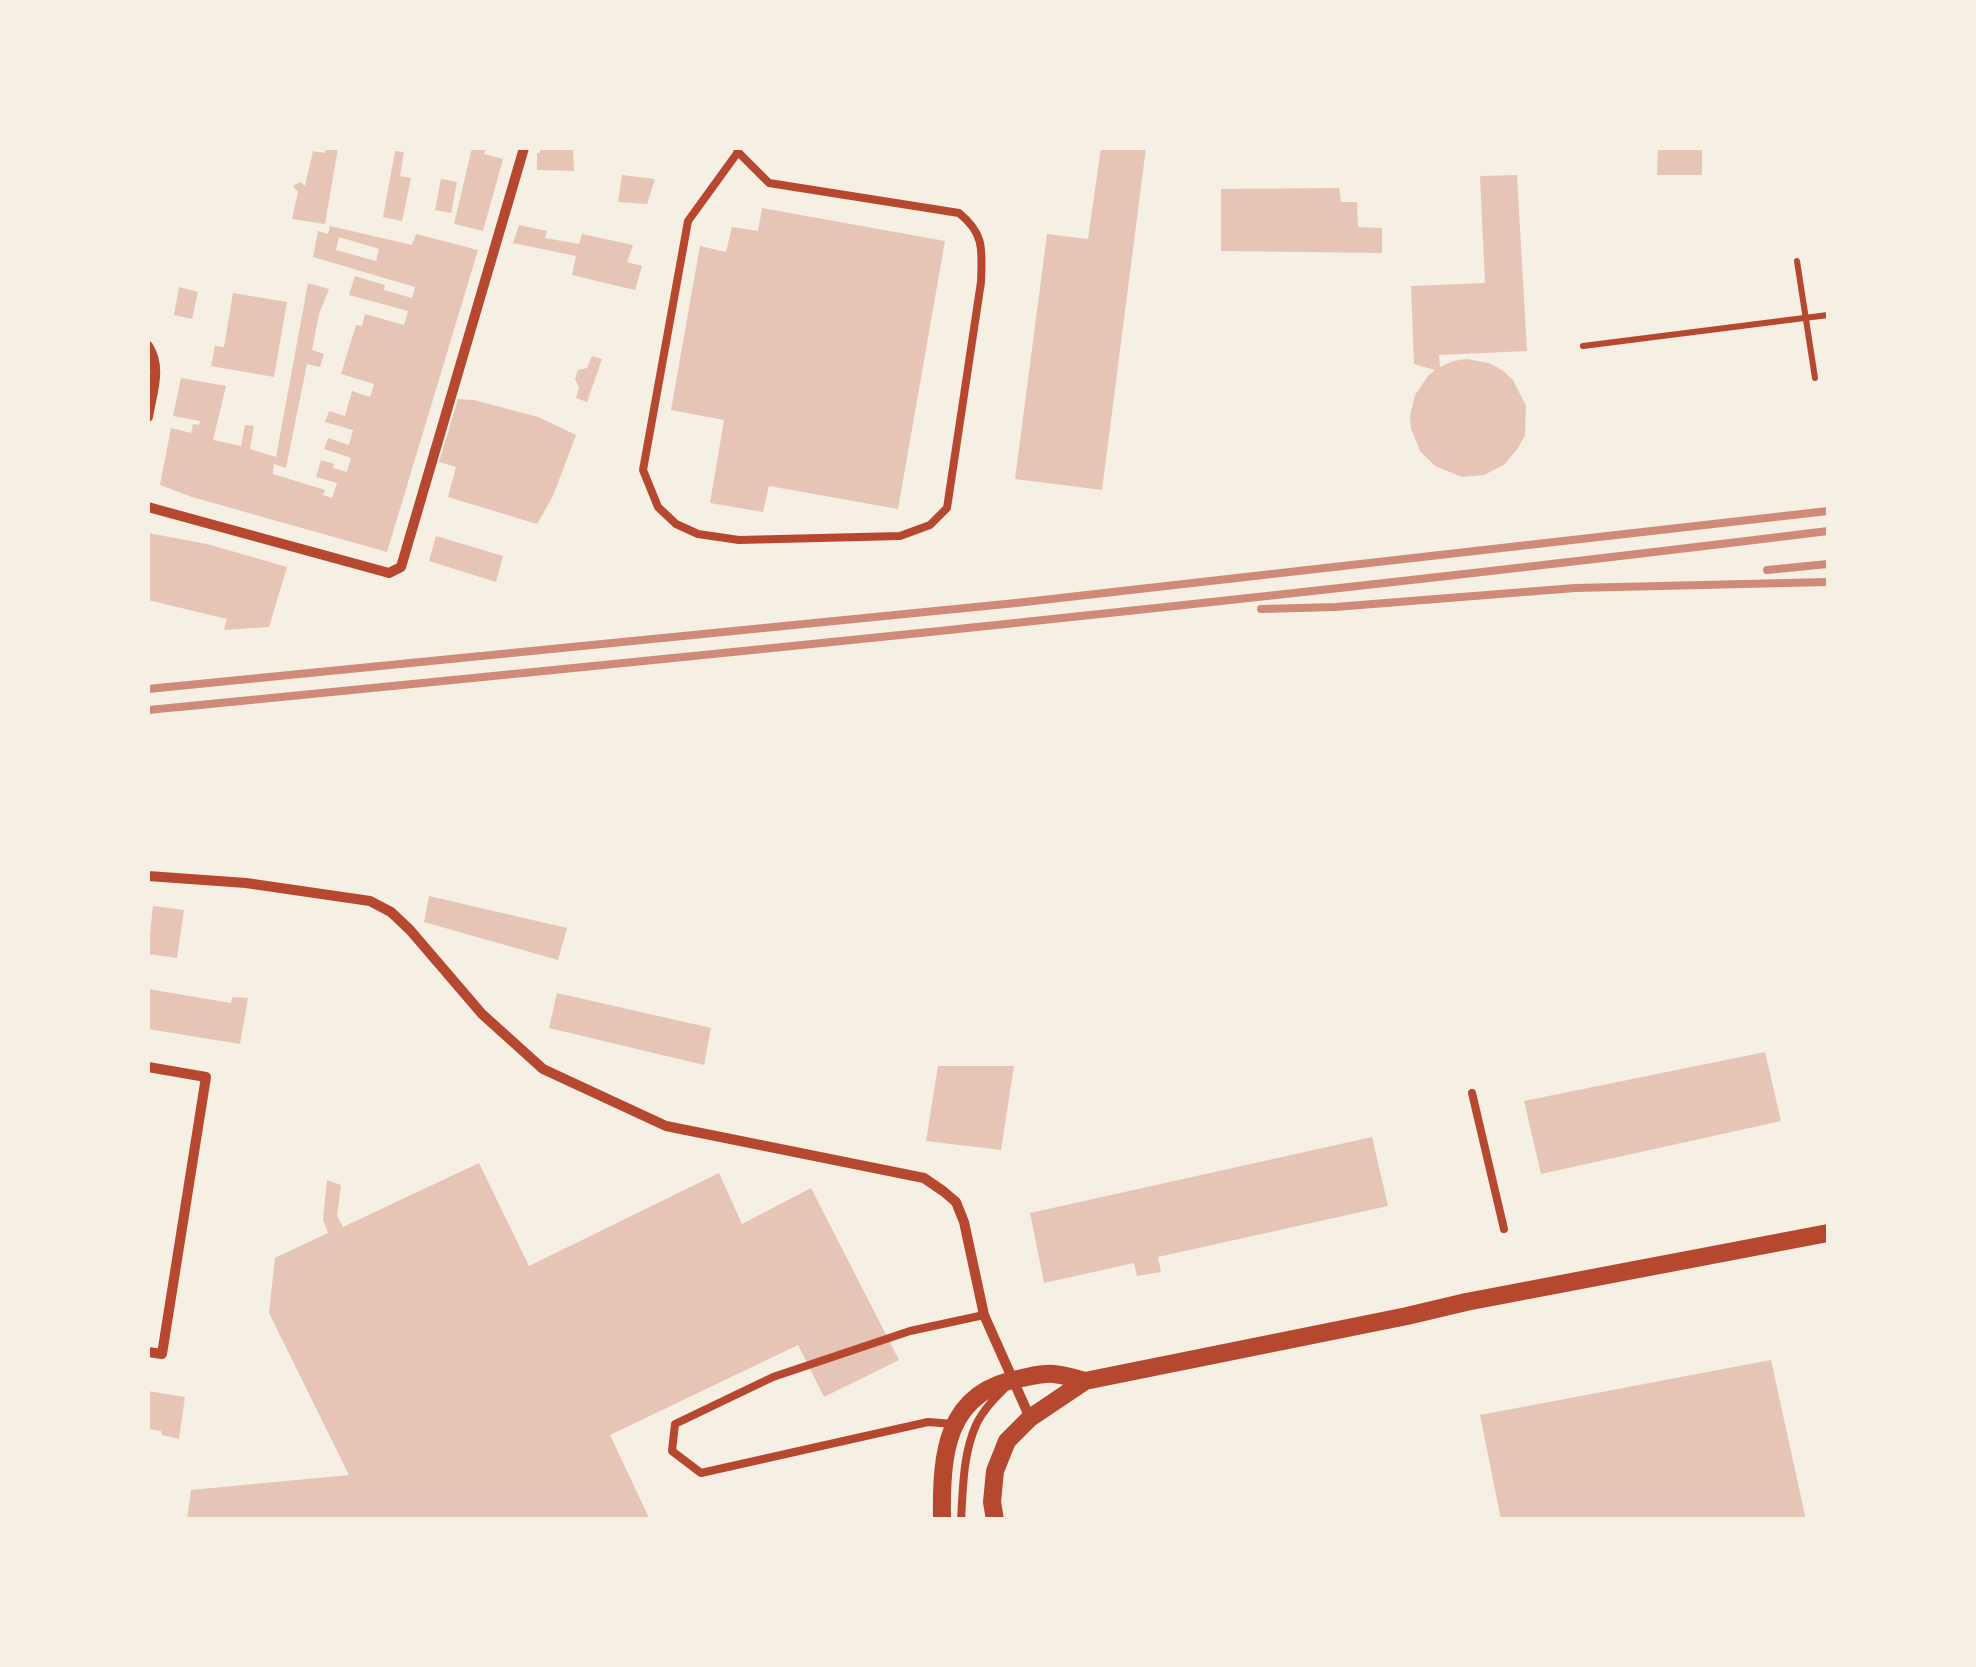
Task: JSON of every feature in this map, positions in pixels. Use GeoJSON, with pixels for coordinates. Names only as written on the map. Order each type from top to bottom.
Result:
{"type":"FeatureCollection","features":[{"type":"Feature","properties":{"kind":"street"},"geometry":{"type":"LineString","coordinates":[[148,507],[389,573],[401,567],[524,148]]}},
{"type":"Feature","properties":{"kind":"street"},"geometry":{"type":"LineString","coordinates":[[148,346],[158,366],[148,416]]}},
{"type":"Feature","properties":{"kind":"street"},"geometry":{"type":"LineString","coordinates":[[148,876],[246,883],[370,901],[391,912],[482,1014],[543,1068],[666,1126],[924,1178],[956,1202],[984,1315],[1030,1418]]}},
{"type":"Feature","properties":{"kind":"street"},"geometry":{"type":"LineString","coordinates":[[148,1068],[206,1077],[162,1354],[148,1352]]}},
{"type":"Feature","properties":{"kind":"street"},"geometry":{"type":"LineString","coordinates":[[942,1520],[947,1448],[954,1424],[968,1401],[992,1386],[1050,1373],[1085,1380],[1828,1233]]}},
{"type":"Feature","properties":{"kind":"street"},"geometry":{"type":"LineString","coordinates":[[995,1520],[995,1471],[1007,1441],[1030,1418],[1085,1380]]}},
{"type":"Feature","properties":{"kind":"lane"},"geometry":{"type":"LineString","coordinates":[[738,150],[769,183],[958,213],[974,225],[982,246],[978,300],[946,508],[930,524],[900,536],[739,540],[698,534],[676,524],[658,506],[643,470],[688,220],[738,150]]}},
{"type":"Feature","properties":{"kind":"lane"},"geometry":{"type":"LineString","coordinates":[[1472,1094],[1504,1229]]}},
{"type":"Feature","properties":{"kind":"lane"},"geometry":{"type":"LineString","coordinates":[[954,1424],[928,1422],[700,1473],[672,1452],[676,1424],[773,1378],[910,1331],[984,1315]]}},
{"type":"Feature","properties":{"kind":"lane"},"geometry":{"type":"LineString","coordinates":[[960,1520],[964,1468],[976,1425],[1012,1380]]}},
{"type":"Feature","properties":{"kind":"path"},"geometry":{"type":"LineString","coordinates":[[1798,261],[1815,378]]}},
{"type":"Feature","properties":{"kind":"path"},"geometry":{"type":"LineString","coordinates":[[1583,346],[1828,315]]}},
{"type":"Feature","properties":{"kind":"building"},"geometry":{"type":"Polygon","coordinates":[[[326,148],[338,148],[325,224],[292,219],[298,192],[293,186],[301,182],[305,186],[313,151],[325,153],[326,148]]]}},
{"type":"Feature","properties":{"kind":"building"},"geometry":{"type":"Polygon","coordinates":[[[472,148],[486,148],[484,154],[503,159],[483,231],[454,224],[472,148]]]}},
{"type":"Feature","properties":{"kind":"building"},"geometry":{"type":"Polygon","coordinates":[[[540,148],[573,148],[574,171],[537,170],[540,148]]]}},
{"type":"Feature","properties":{"kind":"building"},"geometry":{"type":"Polygon","coordinates":[[[1101,148],[1146,148],[1102,490],[1015,479],[1047,234],[1088,239],[1101,148]]]}},
{"type":"Feature","properties":{"kind":"building"},"geometry":{"type":"Polygon","coordinates":[[[1658,148],[1702,148],[1702,175],[1657,175],[1658,148]]]}},
{"type":"Feature","properties":{"kind":"building"},"geometry":{"type":"Polygon","coordinates":[[[395,151],[404,152],[400,176],[411,178],[402,221],[383,217],[395,151]]]}},
{"type":"Feature","properties":{"kind":"building"},"geometry":{"type":"Polygon","coordinates":[[[622,175],[655,179],[647,204],[618,202],[622,175]]]}},
{"type":"Feature","properties":{"kind":"building"},"geometry":{"type":"Polygon","coordinates":[[[1517,175],[1527,351],[1439,355],[1440,367],[1467,359],[1489,363],[1513,380],[1526,406],[1525,435],[1504,465],[1484,475],[1462,477],[1435,466],[1420,451],[1411,428],[1415,395],[1435,370],[1414,364],[1411,286],[1485,283],[1480,176],[1517,175]]]}},
{"type":"Feature","properties":{"kind":"building"},"geometry":{"type":"Polygon","coordinates":[[[441,179],[457,182],[451,213],[435,210],[441,179]]]}},
{"type":"Feature","properties":{"kind":"building"},"geometry":{"type":"Polygon","coordinates":[[[1339,188],[1341,202],[1357,202],[1358,227],[1382,228],[1382,253],[1221,251],[1221,189],[1339,188]]]}},
{"type":"Feature","properties":{"kind":"building"},"geometry":{"type":"Polygon","coordinates":[[[762,208],[945,241],[898,509],[769,486],[763,512],[710,503],[724,420],[671,410],[700,246],[726,252],[732,227],[758,231],[762,208]]]}},
{"type":"Feature","properties":{"kind":"building"},"geometry":{"type":"Polygon","coordinates":[[[519,225],[547,231],[545,238],[579,244],[582,234],[633,245],[627,262],[642,266],[635,290],[572,275],[576,256],[513,243],[519,225]]]}},
{"type":"Feature","properties":{"kind":"building"},"geometry":{"type":"Polygon","coordinates":[[[330,226],[412,245],[416,234],[478,250],[387,552],[160,485],[171,428],[191,433],[193,424],[199,425],[200,421],[173,416],[181,378],[226,386],[213,440],[241,446],[245,425],[254,426],[250,449],[276,457],[308,283],[329,289],[312,350],[324,354],[320,367],[307,364],[286,468],[274,464],[273,474],[325,490],[323,495],[332,498],[337,483],[316,477],[321,460],[347,472],[351,458],[324,449],[328,438],[349,445],[353,430],[325,422],[329,411],[345,416],[352,391],[370,397],[374,384],[341,374],[356,325],[362,326],[365,314],[404,325],[408,311],[349,295],[355,276],[412,298],[415,287],[313,257],[318,231],[328,234],[330,226]],[[339,237],[336,250],[376,261],[379,249],[339,237]]]}},
{"type":"Feature","properties":{"kind":"building"},"geometry":{"type":"Polygon","coordinates":[[[179,287],[198,292],[192,319],[174,315],[179,287]]]}},
{"type":"Feature","properties":{"kind":"building"},"geometry":{"type":"Polygon","coordinates":[[[233,293],[287,302],[274,377],[211,366],[215,346],[224,347],[233,293]]]}},
{"type":"Feature","properties":{"kind":"building"},"geometry":{"type":"Polygon","coordinates":[[[592,356],[602,359],[587,402],[576,398],[579,388],[575,379],[578,370],[587,368],[592,356]]]}},
{"type":"Feature","properties":{"kind":"building"},"geometry":{"type":"Polygon","coordinates":[[[458,399],[538,417],[576,435],[553,496],[537,524],[448,497],[456,467],[439,462],[458,399]]]}},
{"type":"Feature","properties":{"kind":"building"},"geometry":{"type":"Polygon","coordinates":[[[148,533],[207,544],[287,567],[269,627],[224,630],[227,619],[148,600],[148,533]]]}},
{"type":"Feature","properties":{"kind":"building"},"geometry":{"type":"Polygon","coordinates":[[[436,536],[503,556],[496,582],[429,561],[436,536]]]}},
{"type":"Feature","properties":{"kind":"building"},"geometry":{"type":"Polygon","coordinates":[[[429,896],[567,928],[558,960],[424,922],[429,896]]]}},
{"type":"Feature","properties":{"kind":"building"},"geometry":{"type":"Polygon","coordinates":[[[153,906],[184,910],[177,958],[148,954],[153,906]]]}},
{"type":"Feature","properties":{"kind":"building"},"geometry":{"type":"Polygon","coordinates":[[[148,989],[231,1003],[232,997],[248,998],[240,1044],[148,1029],[148,989]]]}},
{"type":"Feature","properties":{"kind":"building"},"geometry":{"type":"Polygon","coordinates":[[[557,993],[711,1028],[704,1065],[549,1028],[557,993]]]}},
{"type":"Feature","properties":{"kind":"building"},"geometry":{"type":"Polygon","coordinates":[[[1765,1052],[1781,1121],[1541,1174],[1524,1101],[1765,1052]]]}},
{"type":"Feature","properties":{"kind":"building"},"geometry":{"type":"Polygon","coordinates":[[[938,1066],[1014,1066],[1001,1150],[926,1141],[938,1066]]]}},
{"type":"Feature","properties":{"kind":"building"},"geometry":{"type":"Polygon","coordinates":[[[1372,1137],[1388,1206],[1158,1257],[1161,1272],[1137,1276],[1134,1263],[1044,1283],[1030,1213],[1372,1137]]]}},
{"type":"Feature","properties":{"kind":"building"},"geometry":{"type":"Polygon","coordinates":[[[479,1163],[529,1266],[719,1173],[742,1224],[811,1188],[899,1360],[824,1397],[798,1345],[610,1435],[650,1520],[187,1520],[191,1490],[349,1475],[269,1313],[275,1258],[328,1233],[323,1219],[327,1180],[341,1185],[337,1216],[343,1227],[479,1163]]]}},
{"type":"Feature","properties":{"kind":"building"},"geometry":{"type":"Polygon","coordinates":[[[1771,1360],[1806,1520],[1501,1520],[1480,1415],[1771,1360]]]}},
{"type":"Feature","properties":{"kind":"building"},"geometry":{"type":"Polygon","coordinates":[[[148,1391],[185,1397],[179,1439],[148,1429],[148,1391]]]}},
{"type":"Feature","properties":{"kind":"railway"},"geometry":{"type":"LineString","coordinates":[[148,689],[1016,603],[1828,511]]}},
{"type":"Feature","properties":{"kind":"railway"},"geometry":{"type":"LineString","coordinates":[[148,710],[1198,603],[1828,531]]}},
{"type":"Feature","properties":{"kind":"railway"},"geometry":{"type":"LineString","coordinates":[[1767,570],[1828,564]]}},
{"type":"Feature","properties":{"kind":"railway"},"geometry":{"type":"LineString","coordinates":[[1261,609],[1575,588],[1828,582]]}}]}
